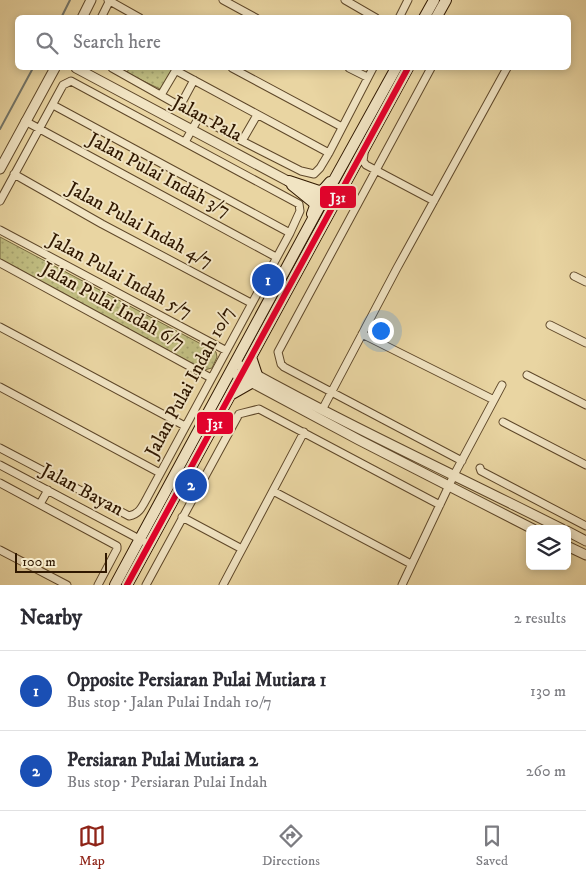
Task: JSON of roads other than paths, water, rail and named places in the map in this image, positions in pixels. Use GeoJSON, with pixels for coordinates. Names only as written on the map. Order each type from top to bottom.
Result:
{"type":"FeatureCollection","features":[{"type":"Feature","properties":{"kind":"main road"},"geometry":{"type":"LineString","coordinates":[[426,15],[434,0]]}},
{"type":"Feature","properties":{"kind":"main road"},"geometry":{"type":"LineString","coordinates":[[438,15],[446,0]]}},
{"type":"Feature","properties":{"kind":"main road"},"geometry":{"type":"LineString","coordinates":[[115,585],[145,542],[230,396],[238,370],[251,357],[327,202],[341,168],[395,70]]}},
{"type":"Feature","properties":{"kind":"main road"},"geometry":{"type":"LineString","coordinates":[[306,231],[373,130],[407,70]]}},
{"type":"Feature","properties":{"kind":"main road"},"geometry":{"type":"LineString","coordinates":[[289,182],[319,191],[324,190],[341,168]]}},
{"type":"Feature","properties":{"kind":"main road"},"geometry":{"type":"LineString","coordinates":[[127,585],[145,542],[238,370],[306,231],[315,204],[289,182]]}},
{"type":"Feature","properties":{"kind":"main road"},"geometry":{"type":"LineString","coordinates":[[230,396],[255,379],[251,357]]}},
{"type":"Feature","properties":{"kind":"street"},"geometry":{"type":"LineString","coordinates":[[84,15],[91,0]]}},
{"type":"Feature","properties":{"kind":"street"},"geometry":{"type":"LineString","coordinates":[[103,15],[109,0],[135,15]]}},
{"type":"Feature","properties":{"kind":"street"},"geometry":{"type":"LineString","coordinates":[[223,0],[250,15]]}},
{"type":"Feature","properties":{"kind":"street"},"geometry":{"type":"LineString","coordinates":[[345,0],[371,15]]}},
{"type":"Feature","properties":{"kind":"street"},"geometry":{"type":"LineString","coordinates":[[400,15],[408,0]]}},
{"type":"Feature","properties":{"kind":"street"},"geometry":{"type":"LineString","coordinates":[[0,168],[54,70]]}},
{"type":"Feature","properties":{"kind":"street","name":"Jalan Pala"},"geometry":{"type":"LineString","coordinates":[[80,70],[327,202]]}},
{"type":"Feature","properties":{"kind":"street"},"geometry":{"type":"LineString","coordinates":[[116,70],[242,141],[301,171],[314,174],[329,153],[372,70]]}},
{"type":"Feature","properties":{"kind":"street"},"geometry":{"type":"LineString","coordinates":[[161,95],[175,70]]}},
{"type":"Feature","properties":{"kind":"street"},"geometry":{"type":"LineString","coordinates":[[178,70],[329,153]]}},
{"type":"Feature","properties":{"kind":"street"},"geometry":{"type":"LineString","coordinates":[[236,70],[342,127]]}},
{"type":"Feature","properties":{"kind":"street"},"geometry":{"type":"LineString","coordinates":[[353,70],[367,78]]}},
{"type":"Feature","properties":{"kind":"street"},"geometry":{"type":"LineString","coordinates":[[430,70],[278,352],[283,366],[462,461]]}},
{"type":"Feature","properties":{"kind":"street"},"geometry":{"type":"LineString","coordinates":[[322,410],[506,70]]}},
{"type":"Feature","properties":{"kind":"street"},"geometry":{"type":"LineString","coordinates":[[180,106],[194,80]]}},
{"type":"Feature","properties":{"kind":"street"},"geometry":{"type":"LineString","coordinates":[[0,201],[66,82],[75,82],[185,142],[199,117]]}},
{"type":"Feature","properties":{"kind":"street"},"geometry":{"type":"LineString","coordinates":[[53,105],[290,233]]}},
{"type":"Feature","properties":{"kind":"street"},"geometry":{"type":"LineString","coordinates":[[242,141],[257,115]]}},
{"type":"Feature","properties":{"kind":"street","name":"Jalan Pulai Indah 3/7"},"geometry":{"type":"LineString","coordinates":[[26,121],[276,257]]}},
{"type":"Feature","properties":{"kind":"street"},"geometry":{"type":"LineString","coordinates":[[373,130],[363,158],[364,163],[375,171],[434,202]]}},
{"type":"Feature","properties":{"kind":"street","name":"Jalan Pulai Indah 10/7"},"geometry":{"type":"LineString","coordinates":[[0,448],[129,516],[134,515],[141,508],[290,233],[300,211],[299,204],[185,142]]}},
{"type":"Feature","properties":{"kind":"street","name":"Jalan Pulai Indah 4/7"},"geometry":{"type":"LineString","coordinates":[[14,174],[102,224],[251,303]]}},
{"type":"Feature","properties":{"kind":"street","name":"Jalan Pulai Indah 5/7"},"geometry":{"type":"LineString","coordinates":[[0,230],[225,350]]}},
{"type":"Feature","properties":{"kind":"street","name":"Jalan Pulai Indah 6/7"},"geometry":{"type":"LineString","coordinates":[[0,263],[211,378]]}},
{"type":"Feature","properties":{"kind":"street"},"geometry":{"type":"LineString","coordinates":[[574,276],[586,282]]}},
{"type":"Feature","properties":{"kind":"street"},"geometry":{"type":"LineString","coordinates":[[550,325],[586,343]]}},
{"type":"Feature","properties":{"kind":"street"},"geometry":{"type":"LineString","coordinates":[[0,327],[185,426]]}},
{"type":"Feature","properties":{"kind":"street"},"geometry":{"type":"LineString","coordinates":[[362,334],[494,400]]}},
{"type":"Feature","properties":{"kind":"street"},"geometry":{"type":"LineString","coordinates":[[238,370],[449,487],[526,526]]}},
{"type":"Feature","properties":{"kind":"street"},"geometry":{"type":"LineString","coordinates":[[527,375],[586,405]]}},
{"type":"Feature","properties":{"kind":"street"},"geometry":{"type":"LineString","coordinates":[[255,379],[322,410],[554,525]]}},
{"type":"Feature","properties":{"kind":"street"},"geometry":{"type":"LineString","coordinates":[[402,585],[454,476],[502,385]]}},
{"type":"Feature","properties":{"kind":"street"},"geometry":{"type":"LineString","coordinates":[[0,387],[160,473]]}},
{"type":"Feature","properties":{"kind":"street"},"geometry":{"type":"LineString","coordinates":[[146,585],[239,414],[259,409],[440,505]]}},
{"type":"Feature","properties":{"kind":"street"},"geometry":{"type":"LineString","coordinates":[[503,422],[586,465]]}},
{"type":"Feature","properties":{"kind":"street"},"geometry":{"type":"LineString","coordinates":[[223,585],[304,432]]}},
{"type":"Feature","properties":{"kind":"street","name":"Jalan Bayan"},"geometry":{"type":"LineString","coordinates":[[0,465],[145,542]]}},
{"type":"Feature","properties":{"kind":"street"},"geometry":{"type":"LineString","coordinates":[[480,468],[481,471],[586,526]]}},
{"type":"Feature","properties":{"kind":"street"},"geometry":{"type":"LineString","coordinates":[[0,483],[116,545],[117,549],[98,585]]}},
{"type":"Feature","properties":{"kind":"street"},"geometry":{"type":"LineString","coordinates":[[40,504],[48,490]]}},
{"type":"Feature","properties":{"kind":"street"},"geometry":{"type":"LineString","coordinates":[[273,491],[412,564]]}},
{"type":"Feature","properties":{"kind":"street"},"geometry":{"type":"LineString","coordinates":[[182,517],[242,549]]}},
{"type":"Feature","properties":{"kind":"street"},"geometry":{"type":"LineString","coordinates":[[571,533],[586,541]]}},
{"type":"Feature","properties":{"kind":"street"},"geometry":{"type":"LineString","coordinates":[[571,548],[586,555]]}},
{"type":"Feature","properties":{"kind":"street"},"geometry":{"type":"LineString","coordinates":[[0,550],[67,585]]}},
{"type":"Feature","properties":{"kind":"waterway"},"geometry":{"type":"LineString","coordinates":[[62,15],[70,0]]}},
{"type":"Feature","properties":{"kind":"waterway"},"geometry":{"type":"LineString","coordinates":[[0,129],[32,70]]}},
{"type":"Feature","properties":{"kind":"place","name":"Opposite Persiaran Pulai Mutiara 1"},"geometry":{"type":"Point","coordinates":[268,280]}},
{"type":"Feature","properties":{"kind":"place","name":"Persiaran Pulai Mutiara 2"},"geometry":{"type":"Point","coordinates":[191,485]}}]}
